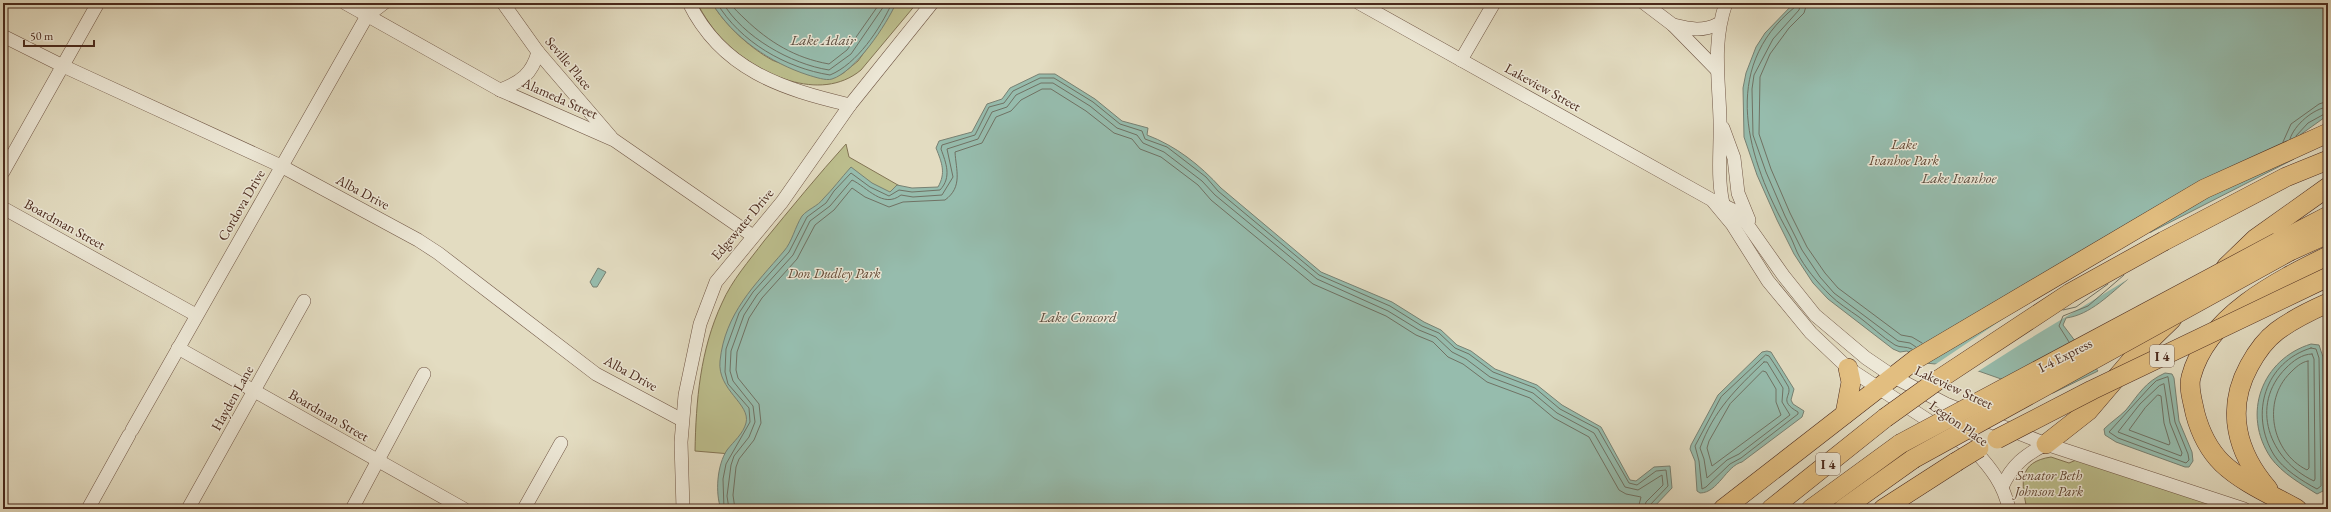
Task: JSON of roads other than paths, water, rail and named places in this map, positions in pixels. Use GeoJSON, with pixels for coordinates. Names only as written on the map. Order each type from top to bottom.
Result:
{"type":"FeatureCollection","features":[{"type":"Feature","properties":{"kind":"highway"},"geometry":{"type":"LineString","coordinates":[[1723,509],[1916,359],[2204,189],[2325,134]]}},
{"type":"Feature","properties":{"kind":"highway","name":"I 4"},"geometry":{"type":"LineString","coordinates":[[1771,509],[1885,418],[1938,380],[2070,293],[2164,241],[2286,178],[2328,160]]}},
{"type":"Feature","properties":{"kind":"highway"},"geometry":{"type":"LineString","coordinates":[[2046,444],[2088,411],[2140,350],[2255,239],[2328,187]]}},
{"type":"Feature","properties":{"kind":"highway","name":"I-4 Express"},"geometry":{"type":"LineString","coordinates":[[1843,509],[1913,459],[2284,246],[2328,216]]}},
{"type":"Feature","properties":{"kind":"highway","name":"I-4 Express"},"geometry":{"type":"LineString","coordinates":[[1811,509],[1900,444],[2284,246],[2328,234]]}},
{"type":"Feature","properties":{"kind":"highway"},"geometry":{"type":"LineString","coordinates":[[2297,509],[2240,477],[2211,452],[2199,428],[2192,399],[2191,378],[2199,357],[2231,314],[2277,281],[2328,256]]}},
{"type":"Feature","properties":{"kind":"highway","name":"I 4"},"geometry":{"type":"LineString","coordinates":[[1959,464],[1979,448],[2092,390],[2328,277]]}},
{"type":"Feature","properties":{"kind":"highway"},"geometry":{"type":"LineString","coordinates":[[2273,495],[2251,467],[2238,437],[2235,418],[2241,380],[2260,348],[2276,331],[2296,318],[2328,303]]}},
{"type":"Feature","properties":{"kind":"highway"},"geometry":{"type":"LineString","coordinates":[[1845,414],[1851,382],[1848,368]]}},
{"type":"Feature","properties":{"kind":"highway"},"geometry":{"type":"LineString","coordinates":[[1883,509],[1959,464]]}},
{"type":"Feature","properties":{"kind":"highway"},"geometry":{"type":"LineString","coordinates":[[1904,509],[1959,464]]}},
{"type":"Feature","properties":{"kind":"street"},"geometry":{"type":"LineString","coordinates":[[3,172],[98,3]]}},
{"type":"Feature","properties":{"kind":"street","name":"Alameda Street"},"geometry":{"type":"LineString","coordinates":[[345,3],[500,90],[614,140],[753,236]]}},
{"type":"Feature","properties":{"kind":"street","name":"Cordova Drive"},"geometry":{"type":"LineString","coordinates":[[88,509],[196,315],[367,16],[384,3]]}},
{"type":"Feature","properties":{"kind":"street","name":"Seville Place"},"geometry":{"type":"LineString","coordinates":[[503,3],[538,52],[614,140]]}},
{"type":"Feature","properties":{"kind":"street"},"geometry":{"type":"LineString","coordinates":[[689,3],[697,19],[709,35],[749,69],[777,84],[850,105]]}},
{"type":"Feature","properties":{"kind":"street","name":"Edgewater Drive"},"geometry":{"type":"LineString","coordinates":[[683,509],[682,420],[698,336],[707,301],[719,276],[782,202],[850,105],[932,3]]}},
{"type":"Feature","properties":{"kind":"street","name":"Lakeview Street"},"geometry":{"type":"LineString","coordinates":[[1359,3],[1717,202],[1740,217],[1758,238],[1783,275],[1815,315],[1866,358],[1894,377],[1946,404],[2046,444],[2244,509]]}},
{"type":"Feature","properties":{"kind":"street"},"geometry":{"type":"LineString","coordinates":[[1461,60],[1494,3]]}},
{"type":"Feature","properties":{"kind":"street"},"geometry":{"type":"LineString","coordinates":[[1644,3],[1673,25],[1717,70]]}},
{"type":"Feature","properties":{"kind":"street"},"geometry":{"type":"LineString","coordinates":[[1726,3],[1718,24],[1717,70],[1720,119],[1717,202],[1778,295],[1811,333],[1848,368],[1878,388]]}},
{"type":"Feature","properties":{"kind":"street"},"geometry":{"type":"LineString","coordinates":[[1673,25],[1694,30],[1708,29],[1718,24]]}},
{"type":"Feature","properties":{"kind":"street","name":"Alba Drive"},"geometry":{"type":"LineString","coordinates":[[3,36],[63,66],[281,166],[418,240],[438,253],[596,374],[682,420]]}},
{"type":"Feature","properties":{"kind":"street"},"geometry":{"type":"LineString","coordinates":[[500,90],[516,84],[526,76],[534,64],[538,52]]}},
{"type":"Feature","properties":{"kind":"street"},"geometry":{"type":"LineString","coordinates":[[1720,119],[1734,158],[1738,193],[1743,209],[1758,238]]}},
{"type":"Feature","properties":{"kind":"street","name":"Boardman Street"},"geometry":{"type":"LineString","coordinates":[[3,208],[196,315]]}},
{"type":"Feature","properties":{"kind":"street","name":"Hayden Lane"},"geometry":{"type":"LineString","coordinates":[[188,509],[304,302]]}},
{"type":"Feature","properties":{"kind":"street","name":"Boardman Street"},"geometry":{"type":"LineString","coordinates":[[178,348],[377,462],[464,509]]}},
{"type":"Feature","properties":{"kind":"street"},"geometry":{"type":"LineString","coordinates":[[352,509],[424,374]]}},
{"type":"Feature","properties":{"kind":"street","name":"Legion Place"},"geometry":{"type":"LineString","coordinates":[[1878,388],[1975,451],[1992,469],[2002,487],[2006,506]]}},
{"type":"Feature","properties":{"kind":"street"},"geometry":{"type":"LineString","coordinates":[[524,509],[561,443]]}},
{"type":"Feature","properties":{"kind":"street"},"geometry":{"type":"LineString","coordinates":[[2002,487],[2008,473],[2017,462],[2046,444]]}},
{"type":"Feature","properties":{"kind":"water","name":"Lake Adair"},"geometry":{"type":"Polygon","coordinates":[[[712,3],[896,3],[878,34],[860,57],[841,75],[827,80],[814,77],[780,64],[754,48],[731,27],[712,3]]]}},
{"type":"Feature","properties":{"kind":"water","name":"Lake Ivanhoe"},"geometry":{"type":"Polygon","coordinates":[[[1794,3],[2328,3],[2328,115],[2300,135],[2294,159],[2151,232],[2130,264],[2128,279],[2099,303],[2083,313],[2066,318],[2063,325],[2098,371],[2053,393],[2004,380],[1967,367],[1925,363],[1907,351],[1900,352],[1893,349],[1828,299],[1813,283],[1794,254],[1777,220],[1757,175],[1744,137],[1743,88],[1746,73],[1756,47],[1765,33],[1794,3]]]}},
{"type":"Feature","properties":{"kind":"water","name":"Lake Concord"},"geometry":{"type":"Polygon","coordinates":[[[1039,74],[1055,74],[1095,99],[1122,121],[1148,128],[1147,135],[1158,139],[1196,164],[1221,188],[1321,272],[1392,302],[1424,322],[1441,330],[1457,345],[1471,351],[1495,369],[1537,385],[1562,405],[1601,427],[1630,480],[1636,481],[1654,467],[1670,466],[1672,488],[1652,509],[721,509],[718,495],[718,479],[721,463],[727,450],[743,431],[746,423],[744,409],[728,388],[720,371],[723,344],[728,328],[743,301],[752,288],[787,247],[802,216],[821,201],[851,167],[872,183],[890,192],[897,185],[912,188],[938,187],[942,177],[941,163],[936,148],[939,141],[972,132],[987,104],[1002,99],[1010,88],[1039,74]]]}},
{"type":"Feature","properties":{"kind":"water"},"geometry":{"type":"Polygon","coordinates":[[[598,268],[606,272],[597,287],[593,287],[590,282],[598,268]]]}},
{"type":"Feature","properties":{"kind":"water"},"geometry":{"type":"Polygon","coordinates":[[[2311,344],[2319,345],[2323,357],[2325,490],[2317,494],[2292,478],[2275,463],[2262,441],[2258,424],[2258,407],[2261,390],[2269,375],[2280,362],[2294,351],[2311,344]]]}},
{"type":"Feature","properties":{"kind":"water"},"geometry":{"type":"Polygon","coordinates":[[[1762,352],[1771,352],[1794,389],[1791,400],[1793,404],[1804,411],[1802,417],[1742,462],[1736,464],[1712,489],[1700,493],[1697,491],[1695,461],[1690,449],[1691,445],[1718,395],[1762,352]]]}},
{"type":"Feature","properties":{"kind":"water"},"geometry":{"type":"Polygon","coordinates":[[[2165,373],[2172,374],[2174,378],[2179,421],[2192,452],[2193,461],[2189,467],[2185,467],[2116,442],[2105,435],[2104,429],[2126,410],[2147,384],[2165,373]]]}},
{"type":"Feature","properties":{"kind":"park label","name":"Lake Ivanhoe Park"},"geometry":{"type":"Point","coordinates":[1904,152]}},
{"type":"Feature","properties":{"kind":"park label","name":"Don Dudley Park"},"geometry":{"type":"Point","coordinates":[834,273]}},
{"type":"Feature","properties":{"kind":"park label","name":"Senator Beth Johnson Park"},"geometry":{"type":"Point","coordinates":[2049,484]}}]}
